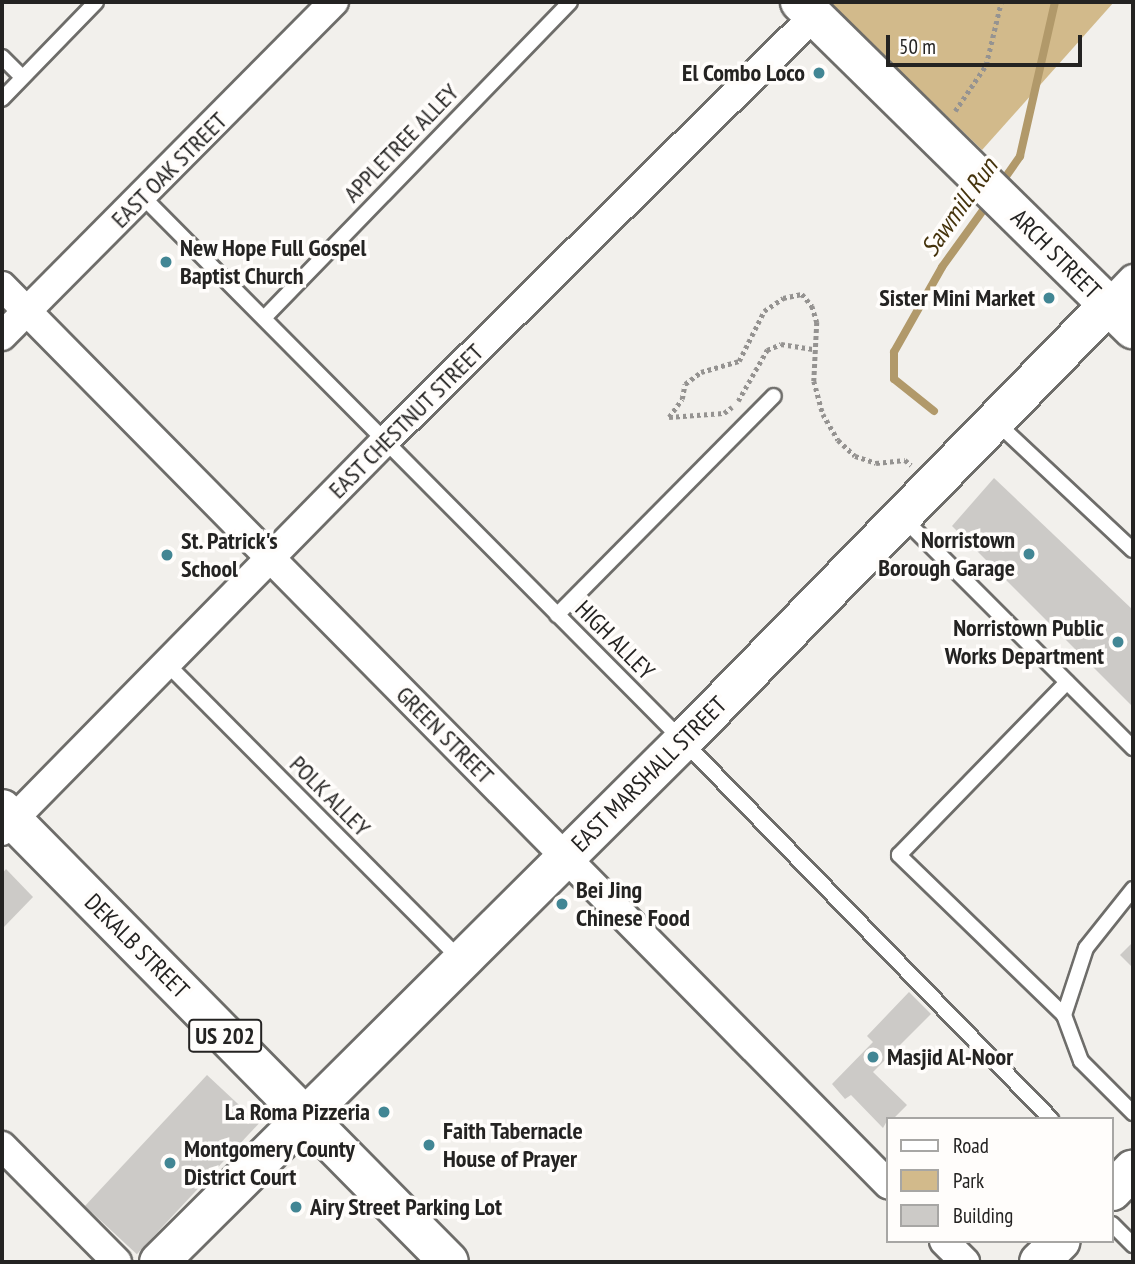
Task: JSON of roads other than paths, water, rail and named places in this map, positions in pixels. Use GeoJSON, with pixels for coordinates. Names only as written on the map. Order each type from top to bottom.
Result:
{"type":"FeatureCollection","features":[{"type":"Feature","properties":{"kind":"main road","name":"ARCH STREET"},"geometry":{"type":"LineString","coordinates":[[807,9],[938,134],[1024,222],[1125,304]]}},
{"type":"Feature","properties":{"kind":"main road","name":"EAST MARSHALL STREET"},"geometry":{"type":"LineString","coordinates":[[159,1262],[683,741],[995,420],[1125,304]]}},
{"type":"Feature","properties":{"kind":"main road","name":"DEKALB STREET"},"geometry":{"type":"LineString","coordinates":[[5,820],[449,1262]]}},
{"type":"Feature","properties":{"kind":"main road"},"geometry":{"type":"LineString","coordinates":[[1040,1262],[1059,1243]]}},
{"type":"Feature","properties":{"kind":"street","name":"EAST OAK STREET"},"geometry":{"type":"LineString","coordinates":[[2,336],[334,2]]}},
{"type":"Feature","properties":{"kind":"street","name":"EAST CHESTNUT STREET"},"geometry":{"type":"LineString","coordinates":[[5,820],[167,664],[270,560],[807,9]]}},
{"type":"Feature","properties":{"kind":"street","name":"GREEN STREET"},"geometry":{"type":"LineString","coordinates":[[2,286],[886,1182]]}},
{"type":"Feature","properties":{"kind":"street"},"geometry":{"type":"LineString","coordinates":[[2,1146],[117,1262]]}},
{"type":"Feature","properties":{"kind":"street"},"geometry":{"type":"LineString","coordinates":[[946,1243],[965,1262]]}},
{"type":"Feature","properties":{"kind":"lane"},"geometry":{"type":"LineString","coordinates":[[2,99],[96,2]]}},
{"type":"Feature","properties":{"kind":"lane","name":"APPLETREE ALLEY"},"geometry":{"type":"LineString","coordinates":[[265,317],[570,2]]}},
{"type":"Feature","properties":{"kind":"lane"},"geometry":{"type":"LineString","coordinates":[[2,57],[22,77]]}},
{"type":"Feature","properties":{"kind":"lane","name":"HIGH ALLEY"},"geometry":{"type":"LineString","coordinates":[[143,197],[683,741],[1049,1117]]}},
{"type":"Feature","properties":{"kind":"lane"},"geometry":{"type":"LineString","coordinates":[[557,615],[774,396]]}},
{"type":"Feature","properties":{"kind":"lane"},"geometry":{"type":"LineString","coordinates":[[995,420],[1133,550]]}},
{"type":"Feature","properties":{"kind":"lane"},"geometry":{"type":"LineString","coordinates":[[901,516],[1133,748]]}},
{"type":"Feature","properties":{"kind":"lane","name":"POLK ALLEY"},"geometry":{"type":"LineString","coordinates":[[167,664],[461,960]]}},
{"type":"Feature","properties":{"kind":"lane"},"geometry":{"type":"LineString","coordinates":[[1067,682],[899,855],[1064,1016],[1081,1061],[1133,1113]]}},
{"type":"Feature","properties":{"kind":"lane"},"geometry":{"type":"LineString","coordinates":[[1064,1016],[1086,948],[1133,889]]}},
{"type":"Feature","properties":{"kind":"lane"},"geometry":{"type":"LineString","coordinates":[[1114,1226],[1133,1245]]}},
{"type":"Feature","properties":{"kind":"waterway","name":"Sawmill Run"},"geometry":{"type":"LineString","coordinates":[[1000,185],[1020,156],[1055,2]]}},
{"type":"Feature","properties":{"kind":"waterway","name":"Sawmill Run"},"geometry":{"type":"LineString","coordinates":[[934,411],[894,379],[894,352],[942,267],[989,202]]}},
{"type":"Feature","properties":{"kind":"place","name":"El Combo Loco"},"geometry":{"type":"Point","coordinates":[819,73]}},
{"type":"Feature","properties":{"kind":"place","name":"New Hope Full Gospel Baptist Church"},"geometry":{"type":"Point","coordinates":[166,262]}},
{"type":"Feature","properties":{"kind":"place","name":"Sister Mini Market"},"geometry":{"type":"Point","coordinates":[1049,298]}},
{"type":"Feature","properties":{"kind":"place","name":"Norristown Borough Garage"},"geometry":{"type":"Point","coordinates":[1029,554]}},
{"type":"Feature","properties":{"kind":"place","name":"St. Patrick's School"},"geometry":{"type":"Point","coordinates":[167,555]}},
{"type":"Feature","properties":{"kind":"place","name":"Norristown Public Works Department"},"geometry":{"type":"Point","coordinates":[1118,642]}},
{"type":"Feature","properties":{"kind":"place","name":"Bei Jing Chinese Food"},"geometry":{"type":"Point","coordinates":[562,904]}},
{"type":"Feature","properties":{"kind":"place","name":"Masjid Al-Noor"},"geometry":{"type":"Point","coordinates":[873,1057]}},
{"type":"Feature","properties":{"kind":"place","name":"La Roma Pizzeria"},"geometry":{"type":"Point","coordinates":[384,1112]}},
{"type":"Feature","properties":{"kind":"place","name":"Faith Tabernacle House of Prayer"},"geometry":{"type":"Point","coordinates":[429,1145]}},
{"type":"Feature","properties":{"kind":"place","name":"Montgomery County District Court"},"geometry":{"type":"Point","coordinates":[170,1163]}},
{"type":"Feature","properties":{"kind":"place","name":"Airy Street Parking Lot"},"geometry":{"type":"Point","coordinates":[296,1207]}}]}
